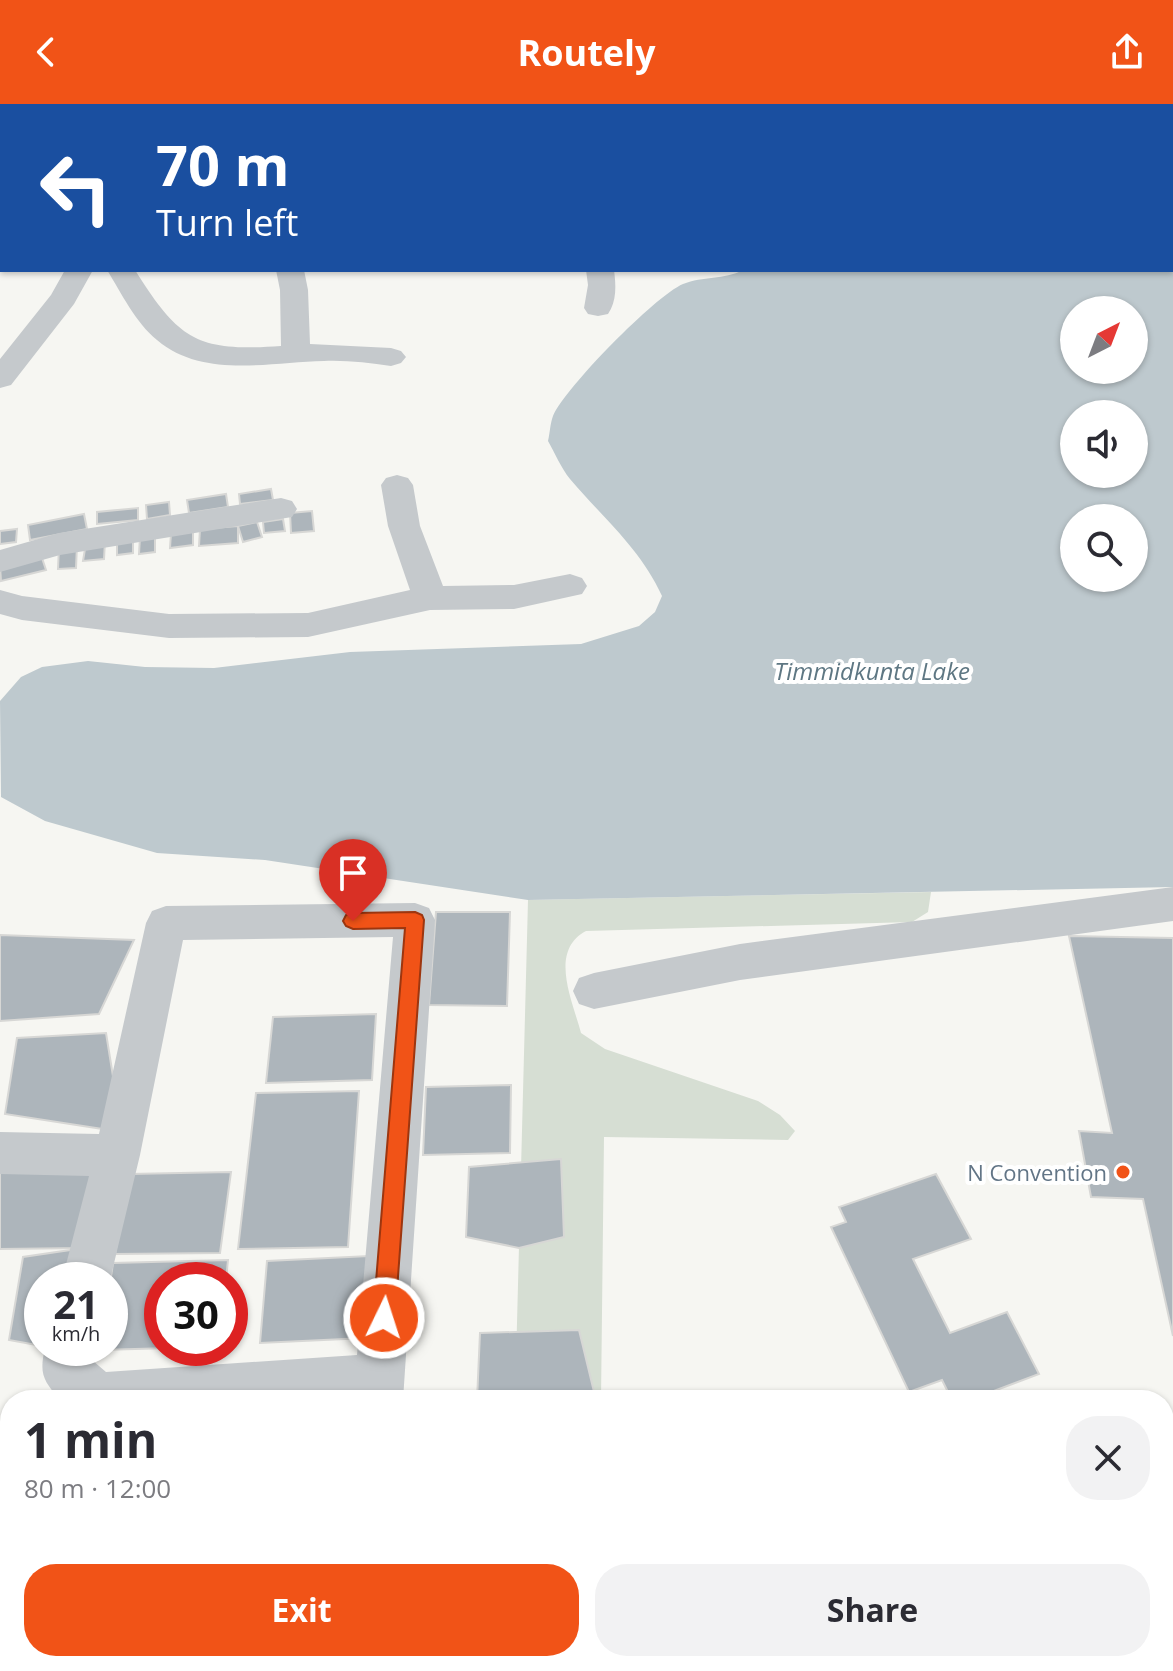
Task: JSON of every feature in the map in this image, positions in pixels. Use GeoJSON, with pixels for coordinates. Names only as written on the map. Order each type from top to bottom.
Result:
{"type":"FeatureCollection","features":[{"type":"Feature","properties":{"kind":"street"},"geometry":{"type":"LineString","coordinates":[[0,379],[64,298],[78,272]]}},
{"type":"Feature","properties":{"kind":"street"},"geometry":{"type":"LineString","coordinates":[[122,272],[156,323],[184,346],[201,352],[237,356],[326,352],[391,357]]}},
{"type":"Feature","properties":{"kind":"street"},"geometry":{"type":"LineString","coordinates":[[290,272],[296,354]]}},
{"type":"Feature","properties":{"kind":"street"},"geometry":{"type":"LineString","coordinates":[[598,308],[602,285],[600,272]]}},
{"type":"Feature","properties":{"kind":"street"},"geometry":{"type":"LineString","coordinates":[[397,485],[404,526],[430,598]]}},
{"type":"Feature","properties":{"kind":"street"},"geometry":{"type":"LineString","coordinates":[[0,561],[59,544],[281,509]]}},
{"type":"Feature","properties":{"kind":"street"},"geometry":{"type":"LineString","coordinates":[[0,602],[22,608],[169,626],[308,625],[430,598],[514,597],[570,586]]}},
{"type":"Feature","properties":{"kind":"street"},"geometry":{"type":"LineString","coordinates":[[594,991],[740,962],[1173,904]]}},
{"type":"Feature","properties":{"kind":"street"},"geometry":{"type":"LineString","coordinates":[[90,1262],[117,1155],[166,923],[415,920],[378,1390]]}},
{"type":"Feature","properties":{"kind":"street"},"geometry":{"type":"LineString","coordinates":[[0,1153],[117,1155]]}},
{"type":"Feature","properties":{"kind":"street"},"geometry":{"type":"LineString","coordinates":[[66,1366],[82,1387],[89,1390]]}},
{"type":"Feature","properties":{"kind":"shaded area"},"geometry":{"type":"Polygon","coordinates":[[[931,892],[928,912],[912,922],[586,931],[575,940],[568,951],[566,978],[581,1033],[605,1049],[758,1101],[780,1115],[795,1131],[788,1140],[604,1137],[601,1390],[515,1390],[528,900],[931,892]]]}},
{"type":"Feature","properties":{"kind":"water","name":"Timmidkunta Lake"},"geometry":{"type":"Polygon","coordinates":[[[737,272],[1173,272],[1173,887],[528,900],[265,860],[157,853],[45,821],[1,797],[0,701],[21,677],[42,667],[88,661],[145,667],[214,668],[350,652],[581,644],[639,626],[655,612],[662,596],[632,548],[567,475],[548,441],[553,416],[592,365],[670,292],[698,280],[737,272]]]}},
{"type":"Feature","properties":{"kind":"building"},"geometry":{"type":"Polygon","coordinates":[[[271,489],[273,500],[240,504],[239,494],[271,489]]]}},
{"type":"Feature","properties":{"kind":"building"},"geometry":{"type":"Polygon","coordinates":[[[226,494],[228,507],[189,513],[187,500],[226,494]]]}},
{"type":"Feature","properties":{"kind":"building"},"geometry":{"type":"Polygon","coordinates":[[[169,502],[170,515],[147,519],[146,505],[169,502]]]}},
{"type":"Feature","properties":{"kind":"building"},"geometry":{"type":"Polygon","coordinates":[[[138,508],[138,520],[97,524],[97,512],[138,508]]]}},
{"type":"Feature","properties":{"kind":"building"},"geometry":{"type":"Polygon","coordinates":[[[312,511],[314,531],[291,533],[290,513],[312,511]]]}},
{"type":"Feature","properties":{"kind":"building"},"geometry":{"type":"Polygon","coordinates":[[[84,514],[87,529],[30,540],[28,525],[84,514]]]}},
{"type":"Feature","properties":{"kind":"building"},"geometry":{"type":"Polygon","coordinates":[[[283,519],[285,531],[264,533],[263,522],[283,519]]]}},
{"type":"Feature","properties":{"kind":"building"},"geometry":{"type":"Polygon","coordinates":[[[257,522],[262,537],[243,542],[238,526],[257,522]]]}},
{"type":"Feature","properties":{"kind":"building"},"geometry":{"type":"Polygon","coordinates":[[[238,526],[238,543],[199,546],[200,529],[238,526]]]}},
{"type":"Feature","properties":{"kind":"building"},"geometry":{"type":"Polygon","coordinates":[[[17,529],[16,542],[0,544],[0,531],[17,529]]]}},
{"type":"Feature","properties":{"kind":"building"},"geometry":{"type":"Polygon","coordinates":[[[193,531],[193,545],[170,548],[171,533],[193,531]]]}},
{"type":"Feature","properties":{"kind":"building"},"geometry":{"type":"Polygon","coordinates":[[[155,535],[155,552],[139,554],[140,537],[155,535]]]}},
{"type":"Feature","properties":{"kind":"building"},"geometry":{"type":"Polygon","coordinates":[[[133,537],[133,553],[117,555],[117,539],[133,537]]]}},
{"type":"Feature","properties":{"kind":"building"},"geometry":{"type":"Polygon","coordinates":[[[105,541],[104,559],[83,561],[86,543],[105,541]]]}},
{"type":"Feature","properties":{"kind":"building"},"geometry":{"type":"Polygon","coordinates":[[[77,545],[76,568],[58,569],[59,547],[77,545]]]}},
{"type":"Feature","properties":{"kind":"building"},"geometry":{"type":"Polygon","coordinates":[[[41,555],[46,570],[1,581],[0,566],[41,555]]]}},
{"type":"Feature","properties":{"kind":"building"},"geometry":{"type":"Polygon","coordinates":[[[436,912],[510,912],[507,1006],[429,1005],[436,912]]]}},
{"type":"Feature","properties":{"kind":"building"},"geometry":{"type":"Polygon","coordinates":[[[0,935],[134,940],[99,1014],[0,1021],[0,935]]]}},
{"type":"Feature","properties":{"kind":"building"},"geometry":{"type":"Polygon","coordinates":[[[1069,936],[1173,938],[1173,1336],[1143,1199],[1091,1197],[1079,1131],[1112,1133],[1069,936]]]}},
{"type":"Feature","properties":{"kind":"building"},"geometry":{"type":"Polygon","coordinates":[[[376,1014],[372,1080],[266,1083],[273,1017],[376,1014]]]}},
{"type":"Feature","properties":{"kind":"building"},"geometry":{"type":"Polygon","coordinates":[[[106,1033],[122,1132],[5,1114],[17,1038],[106,1033]]]}},
{"type":"Feature","properties":{"kind":"building"},"geometry":{"type":"Polygon","coordinates":[[[511,1085],[510,1153],[423,1155],[426,1087],[511,1085]]]}},
{"type":"Feature","properties":{"kind":"building"},"geometry":{"type":"Polygon","coordinates":[[[359,1091],[348,1247],[238,1249],[256,1093],[359,1091]]]}},
{"type":"Feature","properties":{"kind":"building"},"geometry":{"type":"Polygon","coordinates":[[[561,1159],[564,1237],[519,1248],[466,1237],[469,1167],[561,1159]]]}},
{"type":"Feature","properties":{"kind":"building"},"geometry":{"type":"Polygon","coordinates":[[[101,1166],[84,1248],[0,1249],[0,1167],[101,1166]]]}},
{"type":"Feature","properties":{"kind":"building"},"geometry":{"type":"Polygon","coordinates":[[[231,1172],[220,1253],[115,1254],[129,1174],[231,1172]]]}},
{"type":"Feature","properties":{"kind":"building"},"geometry":{"type":"Polygon","coordinates":[[[936,1174],[971,1239],[913,1259],[950,1333],[1007,1312],[1039,1374],[997,1390],[947,1390],[942,1380],[908,1390],[831,1227],[846,1222],[839,1207],[936,1174]]]}},
{"type":"Feature","properties":{"kind":"building"},"geometry":{"type":"Polygon","coordinates":[[[84,1248],[80,1262],[24,1262],[24,1343],[9,1340],[23,1257],[84,1248]]]}},
{"type":"Feature","properties":{"kind":"building"},"geometry":{"type":"Polygon","coordinates":[[[369,1256],[366,1338],[260,1343],[267,1261],[369,1256]]]}},
{"type":"Feature","properties":{"kind":"building"},"geometry":{"type":"Polygon","coordinates":[[[228,1260],[228,1262],[151,1262],[228,1260]]]}},
{"type":"Feature","properties":{"kind":"building"},"geometry":{"type":"Polygon","coordinates":[[[144,1262],[144,1349],[128,1349],[128,1263],[144,1262]]]}},
{"type":"Feature","properties":{"kind":"building"},"geometry":{"type":"Polygon","coordinates":[[[579,1330],[594,1390],[477,1390],[480,1333],[579,1330]]]}},
{"type":"Feature","properties":{"kind":"place","name":"N Convention"},"geometry":{"type":"Point","coordinates":[1123,1172]}},
{"type":"Feature","properties":{"kind":"route"},"geometry":{"type":"LineString","coordinates":[[353,921],[415,920],[384,1318]]}}]}
